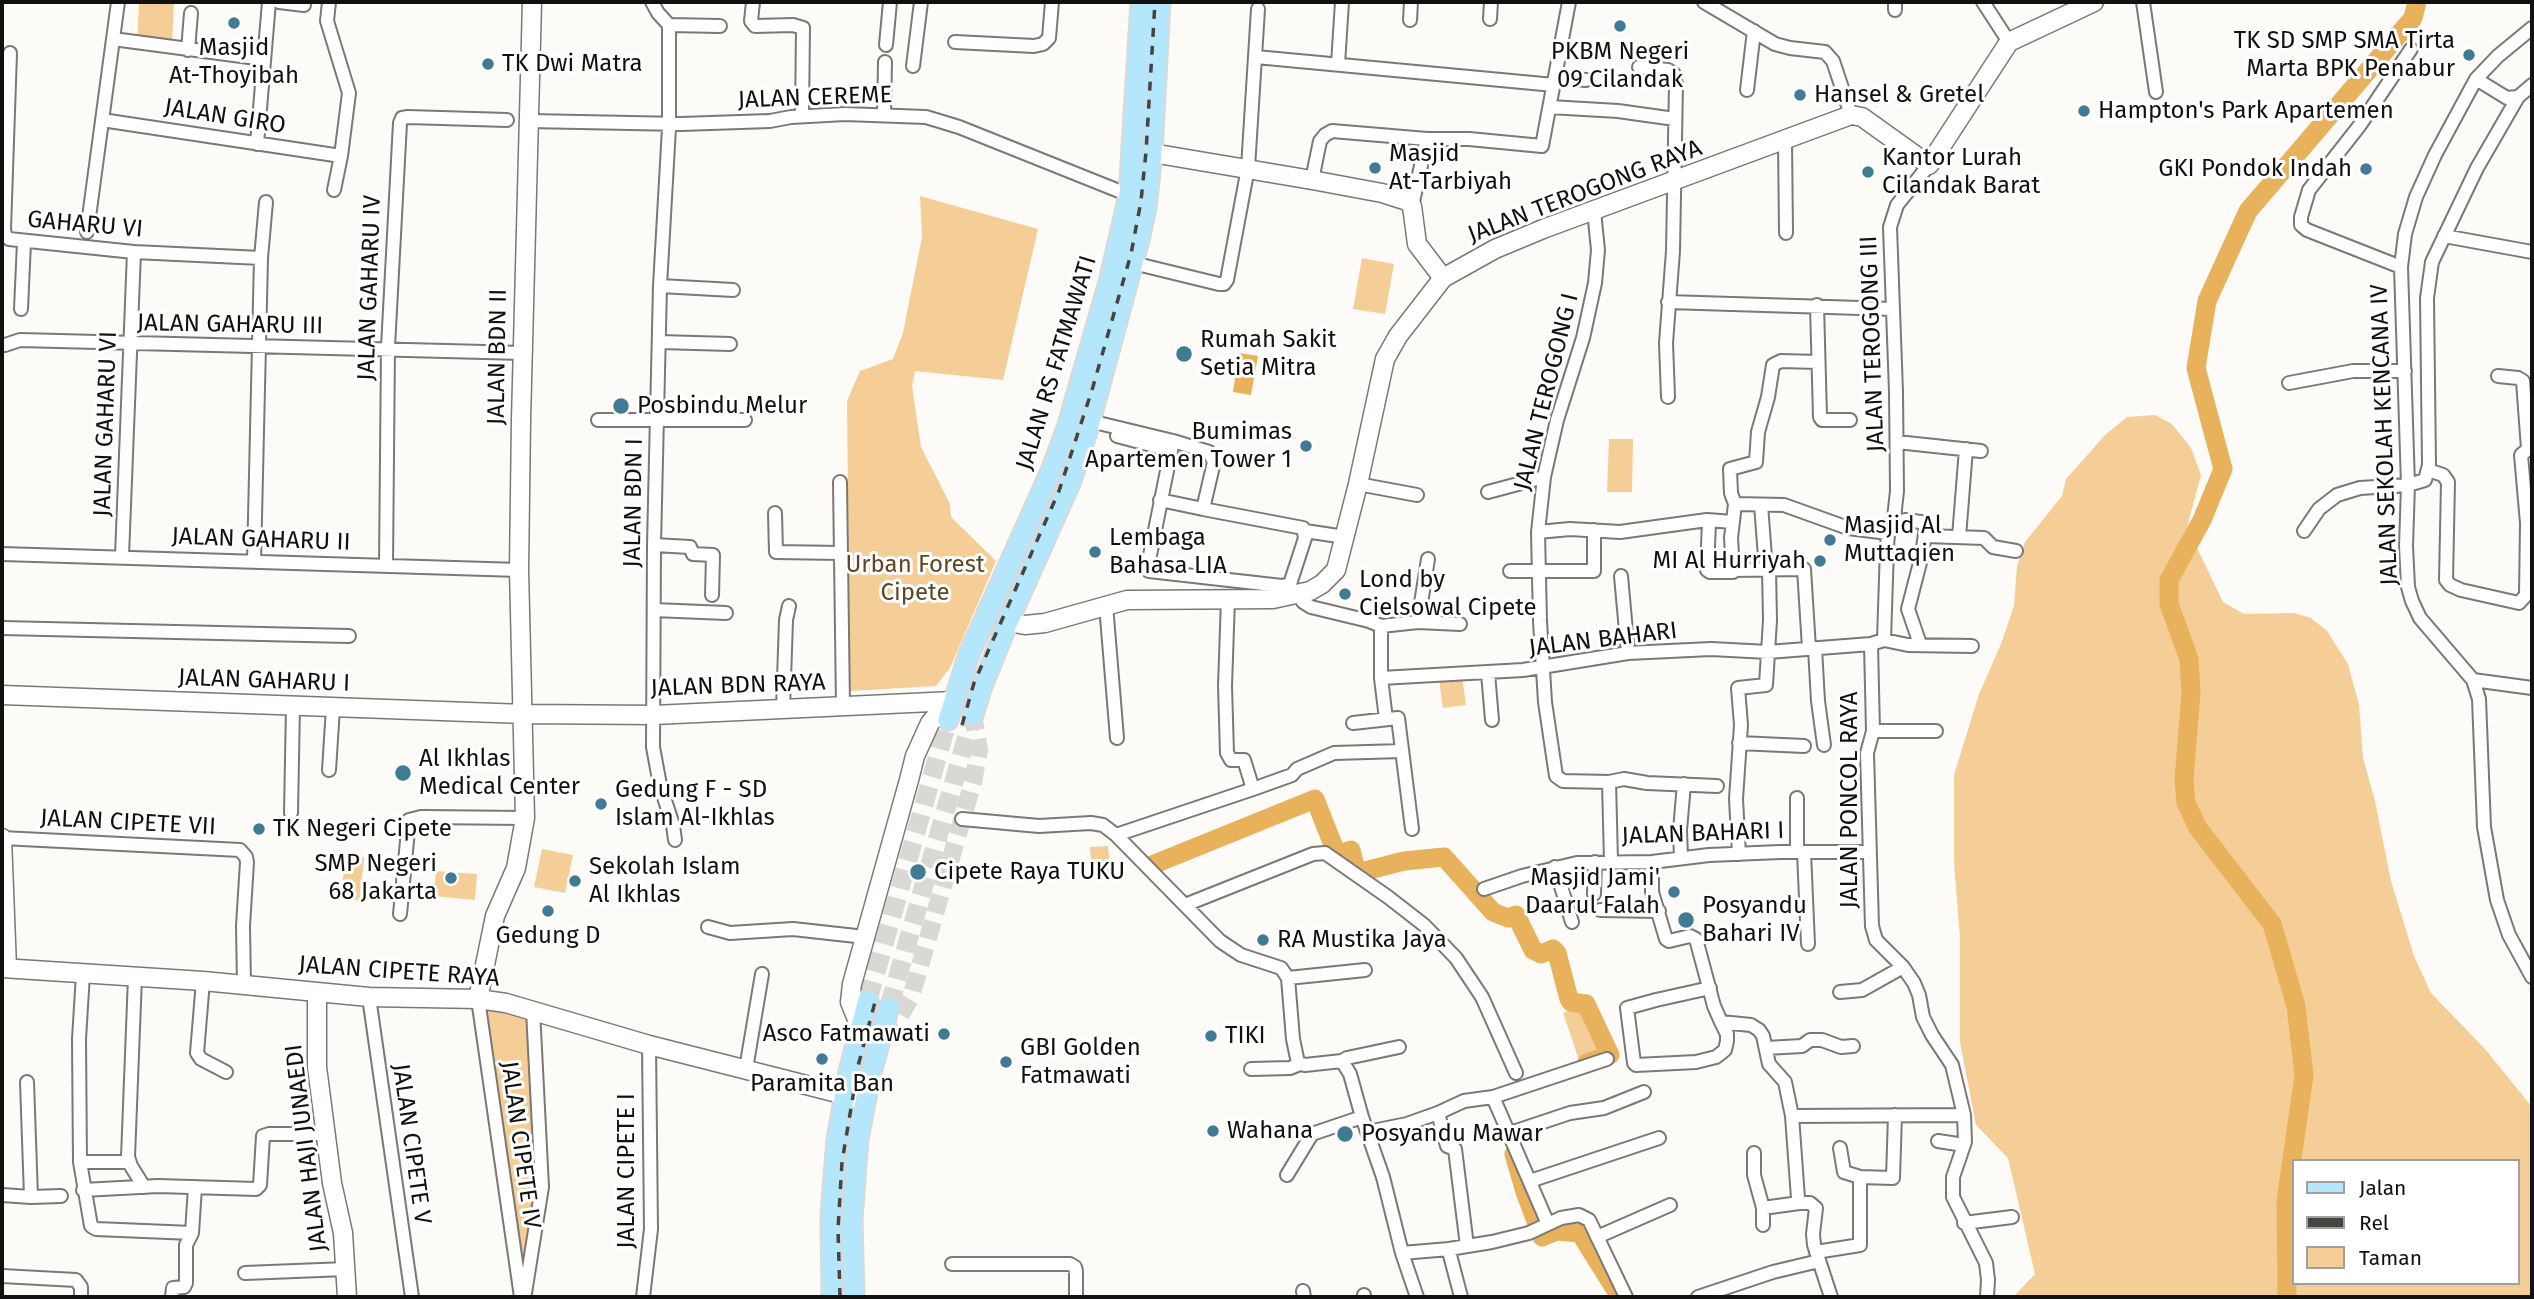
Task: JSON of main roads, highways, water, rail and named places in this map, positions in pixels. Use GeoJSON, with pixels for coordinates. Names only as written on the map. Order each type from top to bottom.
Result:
{"type":"FeatureCollection","features":[{"type":"Feature","properties":{"kind":"main road","name":"JALAN RS FATMAWATI"},"geometry":{"type":"LineString","coordinates":[[973,715],[1008,622],[1063,500],[1089,425],[1146,208],[1152,153],[1141,2]]}},
{"type":"Feature","properties":{"kind":"main road","name":"JALAN RS FATMAWATI"},"geometry":{"type":"LineString","coordinates":[[951,710],[969,654],[1040,497],[1067,428],[1109,282],[1129,195],[1146,73],[1160,2]]}},
{"type":"Feature","properties":{"kind":"main road"},"geometry":{"type":"LineString","coordinates":[[832,1297],[832,1201],[844,1095],[868,1000]]}},
{"type":"Feature","properties":{"kind":"main road"},"geometry":{"type":"LineString","coordinates":[[854,1297],[853,1189],[858,1139],[865,1100],[890,1007]]}},
{"type":"Feature","properties":{"kind":"waterway"},"geometry":{"type":"LineString","coordinates":[[2287,1297],[2286,1201],[2304,1075],[2296,1006],[2272,924],[2198,828],[2186,803],[2184,780],[2191,692],[2189,659],[2169,604],[2169,580],[2202,520],[2223,469],[2196,368],[2207,301],[2248,211],[2413,18],[2417,2]]}},
{"type":"Feature","properties":{"kind":"waterway"},"geometry":{"type":"LineString","coordinates":[[1152,865],[1315,799],[1337,855],[1351,850],[1355,866],[1361,872],[1404,861],[1444,857],[1493,912],[1508,918],[1516,915],[1533,950],[1541,954],[1553,949],[1557,953],[1569,999],[1571,1002],[1586,1004],[1610,1055],[1587,1063]]}},
{"type":"Feature","properties":{"kind":"waterway"},"geometry":{"type":"LineString","coordinates":[[1514,1154],[1542,1237],[1557,1231],[1580,1233],[1620,1297]]}},
{"type":"Feature","properties":{"kind":"tunnel"},"geometry":{"type":"LineString","coordinates":[[882,1034],[898,1019],[911,997],[973,782],[979,750],[973,715]]}},
{"type":"Feature","properties":{"kind":"tunnel"},"geometry":{"type":"LineString","coordinates":[[889,1007],[973,715]]}},
{"type":"Feature","properties":{"kind":"tunnel"},"geometry":{"type":"LineString","coordinates":[[868,1000],[948,720]]}},
{"type":"Feature","properties":{"kind":"railway"},"geometry":{"type":"LineString","coordinates":[[962,725],[974,683],[1059,491],[1092,390],[1131,254],[1141,201],[1146,152],[1155,2]]}},
{"type":"Feature","properties":{"kind":"railway"},"geometry":{"type":"LineString","coordinates":[[840,1297],[838,1229],[842,1162],[858,1066],[875,1002]]}},
{"type":"Feature","properties":{"kind":"place","name":"Masjid At-Thoyibah"},"geometry":{"type":"Point","coordinates":[234,23]}},
{"type":"Feature","properties":{"kind":"place","name":"PKBM Negeri 09 Cilandak"},"geometry":{"type":"Point","coordinates":[1620,26]}},
{"type":"Feature","properties":{"kind":"place","name":"TK SD SMP SMA Tirta Marta BPK Penabur"},"geometry":{"type":"Point","coordinates":[2469,55]}},
{"type":"Feature","properties":{"kind":"place","name":"TK Dwi Matra"},"geometry":{"type":"Point","coordinates":[488,64]}},
{"type":"Feature","properties":{"kind":"place","name":"Hansel & Gretel"},"geometry":{"type":"Point","coordinates":[1800,95]}},
{"type":"Feature","properties":{"kind":"place","name":"Hampton's Park Apartemen"},"geometry":{"type":"Point","coordinates":[2084,111]}},
{"type":"Feature","properties":{"kind":"place","name":"Masjid At-Tarbiyah"},"geometry":{"type":"Point","coordinates":[1375,168]}},
{"type":"Feature","properties":{"kind":"place","name":"GKI Pondok Indah"},"geometry":{"type":"Point","coordinates":[2366,169]}},
{"type":"Feature","properties":{"kind":"place","name":"Kantor Lurah Cilandak Barat"},"geometry":{"type":"Point","coordinates":[1868,172]}},
{"type":"Feature","properties":{"kind":"place","name":"Rumah Sakit Setia Mitra"},"geometry":{"type":"Point","coordinates":[1184,354]}},
{"type":"Feature","properties":{"kind":"place","name":"Posbindu Melur"},"geometry":{"type":"Point","coordinates":[621,406]}},
{"type":"Feature","properties":{"kind":"place","name":"Bumimas Apartemen Tower 1"},"geometry":{"type":"Point","coordinates":[1306,446]}},
{"type":"Feature","properties":{"kind":"place","name":"Masjid Al Muttaqien"},"geometry":{"type":"Point","coordinates":[1830,540]}},
{"type":"Feature","properties":{"kind":"place","name":"Lembaga Bahasa LIA"},"geometry":{"type":"Point","coordinates":[1095,552]}},
{"type":"Feature","properties":{"kind":"place","name":"MI Al Hurriyah"},"geometry":{"type":"Point","coordinates":[1820,561]}},
{"type":"Feature","properties":{"kind":"place","name":"Lond by Cielsowal Cipete"},"geometry":{"type":"Point","coordinates":[1345,594]}},
{"type":"Feature","properties":{"kind":"place","name":"Al Ikhlas Medical Center"},"geometry":{"type":"Point","coordinates":[403,773]}},
{"type":"Feature","properties":{"kind":"place","name":"Gedung F - SD Islam Al-Ikhlas"},"geometry":{"type":"Point","coordinates":[601,804]}},
{"type":"Feature","properties":{"kind":"place","name":"TK Negeri Cipete"},"geometry":{"type":"Point","coordinates":[259,829]}},
{"type":"Feature","properties":{"kind":"place","name":"Cipete Raya TUKU"},"geometry":{"type":"Point","coordinates":[918,872]}},
{"type":"Feature","properties":{"kind":"place","name":"SMP Negeri 68 Jakarta"},"geometry":{"type":"Point","coordinates":[451,878]}},
{"type":"Feature","properties":{"kind":"place","name":"Sekolah Islam Al Ikhlas"},"geometry":{"type":"Point","coordinates":[575,881]}},
{"type":"Feature","properties":{"kind":"place","name":"Masjid Jami' Daarul Falah"},"geometry":{"type":"Point","coordinates":[1674,892]}},
{"type":"Feature","properties":{"kind":"place","name":"Gedung D"},"geometry":{"type":"Point","coordinates":[548,911]}},
{"type":"Feature","properties":{"kind":"place","name":"Posyandu Bahari IV"},"geometry":{"type":"Point","coordinates":[1686,920]}},
{"type":"Feature","properties":{"kind":"place","name":"RA Mustika Jaya"},"geometry":{"type":"Point","coordinates":[1263,940]}},
{"type":"Feature","properties":{"kind":"place","name":"Asco Fatmawati"},"geometry":{"type":"Point","coordinates":[944,1034]}},
{"type":"Feature","properties":{"kind":"place","name":"TIKI"},"geometry":{"type":"Point","coordinates":[1211,1036]}},
{"type":"Feature","properties":{"kind":"place","name":"Paramita Ban"},"geometry":{"type":"Point","coordinates":[822,1059]}},
{"type":"Feature","properties":{"kind":"place","name":"GBI Golden Fatmawati"},"geometry":{"type":"Point","coordinates":[1006,1062]}},
{"type":"Feature","properties":{"kind":"place","name":"Wahana"},"geometry":{"type":"Point","coordinates":[1213,1131]}},
{"type":"Feature","properties":{"kind":"place","name":"Posyandu Mawar"},"geometry":{"type":"Point","coordinates":[1345,1134]}},
{"type":"Feature","properties":{"kind":"park label","name":"Urban Forest Cipete"},"geometry":{"type":"Point","coordinates":[915,579]}}]}
